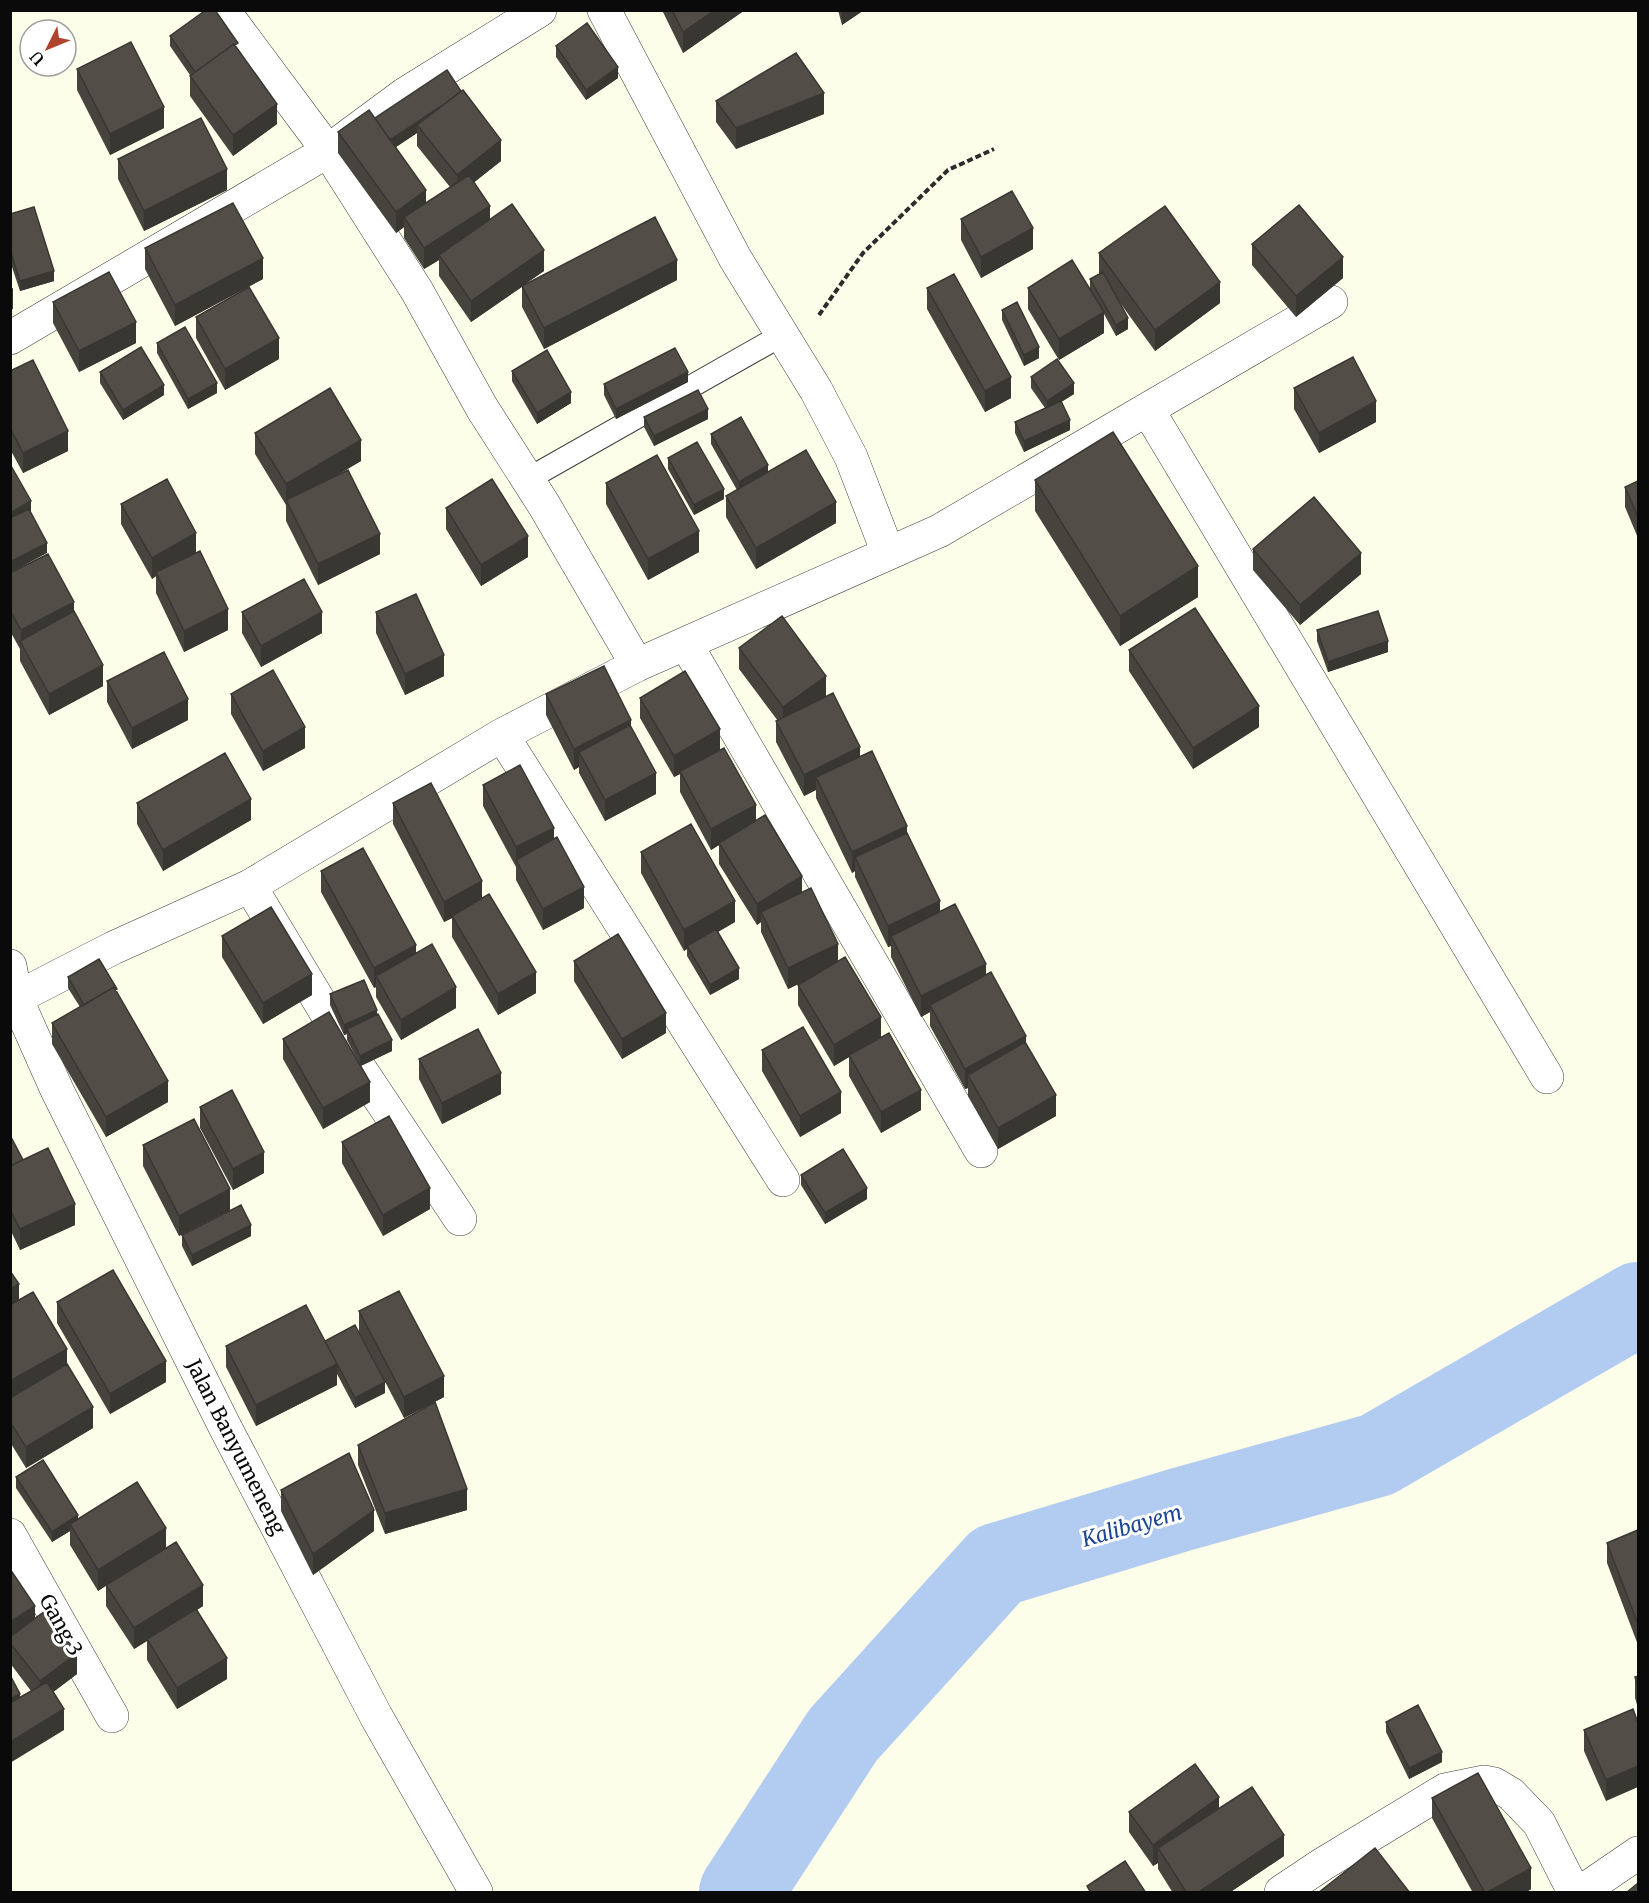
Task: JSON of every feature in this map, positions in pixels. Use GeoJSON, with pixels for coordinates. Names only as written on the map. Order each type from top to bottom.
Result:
{"type":"FeatureCollection","features":[{"type":"Feature","properties":{"kind":"street"},"geometry":{"type":"LineString","coordinates":[[223,10],[328,152],[417,291],[482,408],[528,479],[637,664]]}},
{"type":"Feature","properties":{"kind":"street"},"geometry":{"type":"LineString","coordinates":[[10,339],[328,152],[405,94],[540,10]]}},
{"type":"Feature","properties":{"kind":"street"},"geometry":{"type":"LineString","coordinates":[[604,10],[735,258],[816,390],[851,457],[888,554]]}},
{"type":"Feature","properties":{"kind":"street"},"geometry":{"type":"LineString","coordinates":[[13,999],[112,948],[250,886],[502,735],[637,664],[939,531],[1331,302]]}},
{"type":"Feature","properties":{"kind":"street"},"geometry":{"type":"LineString","coordinates":[[1148,410],[1547,1077]]}},
{"type":"Feature","properties":{"kind":"street"},"geometry":{"type":"LineString","coordinates":[[686,644],[981,1151]]}},
{"type":"Feature","properties":{"kind":"street"},"geometry":{"type":"LineString","coordinates":[[502,735],[783,1180]]}},
{"type":"Feature","properties":{"kind":"street"},"geometry":{"type":"LineString","coordinates":[[250,886],[360,1069],[460,1220]]}},
{"type":"Feature","properties":{"kind":"street","name":"Jalan Banyumeneng"},"geometry":{"type":"LineString","coordinates":[[10,966],[13,999],[224,1425],[376,1716],[476,1893]]}},
{"type":"Feature","properties":{"kind":"street","name":"Gang 3"},"geometry":{"type":"LineString","coordinates":[[10,1535],[112,1716]]}},
{"type":"Feature","properties":{"kind":"street"},"geometry":{"type":"LineString","coordinates":[[1281,1893],[1323,1864],[1445,1790],[1484,1782],[1494,1784],[1511,1794],[1539,1822],[1575,1893]]}},
{"type":"Feature","properties":{"kind":"street"},"geometry":{"type":"LineString","coordinates":[[1581,1893],[1638,1853]]}},
{"type":"Feature","properties":{"kind":"lane"},"geometry":{"type":"LineString","coordinates":[[528,479],[782,335]]}},
{"type":"Feature","properties":{"kind":"path"},"geometry":{"type":"LineString","coordinates":[[818,318],[863,253],[948,170],[994,149]]}},
{"type":"Feature","properties":{"kind":"building"},"geometry":{"type":"Polygon","coordinates":[[[206,10],[215,10],[238,43],[195,72],[170,36],[206,10]]]}},
{"type":"Feature","properties":{"kind":"building"},"geometry":{"type":"Polygon","coordinates":[[[672,10],[715,10],[683,32],[672,10]]]}},
{"type":"Feature","properties":{"kind":"building"},"geometry":{"type":"Polygon","coordinates":[[[587,23],[618,67],[586,90],[556,46],[587,23]]]}},
{"type":"Feature","properties":{"kind":"building"},"geometry":{"type":"Polygon","coordinates":[[[131,42],[164,107],[110,134],[78,68],[131,42]]]}},
{"type":"Feature","properties":{"kind":"building"},"geometry":{"type":"Polygon","coordinates":[[[234,44],[277,104],[233,135],[190,76],[234,44]]]}},
{"type":"Feature","properties":{"kind":"building"},"geometry":{"type":"Polygon","coordinates":[[[796,53],[824,93],[736,128],[716,101],[796,53]]]}},
{"type":"Feature","properties":{"kind":"building"},"geometry":{"type":"Polygon","coordinates":[[[447,70],[461,91],[390,140],[375,118],[447,70]]]}},
{"type":"Feature","properties":{"kind":"building"},"geometry":{"type":"Polygon","coordinates":[[[463,90],[501,140],[457,175],[417,125],[463,90]]]}},
{"type":"Feature","properties":{"kind":"building"},"geometry":{"type":"Polygon","coordinates":[[[369,110],[426,190],[396,212],[338,132],[369,110]]]}},
{"type":"Feature","properties":{"kind":"building"},"geometry":{"type":"Polygon","coordinates":[[[201,118],[227,169],[144,211],[118,159],[201,118]]]}},
{"type":"Feature","properties":{"kind":"building"},"geometry":{"type":"Polygon","coordinates":[[[469,175],[490,206],[424,248],[404,217],[469,175]]]}},
{"type":"Feature","properties":{"kind":"building"},"geometry":{"type":"Polygon","coordinates":[[[1012,191],[1033,228],[981,257],[961,219],[1012,191]]]}},
{"type":"Feature","properties":{"kind":"building"},"geometry":{"type":"Polygon","coordinates":[[[233,203],[263,258],[175,305],[145,248],[233,203]]]}},
{"type":"Feature","properties":{"kind":"building"},"geometry":{"type":"Polygon","coordinates":[[[512,204],[544,250],[471,301],[439,255],[512,204]]]}},
{"type":"Feature","properties":{"kind":"building"},"geometry":{"type":"Polygon","coordinates":[[[1299,205],[1343,257],[1296,296],[1252,244],[1299,205]]]}},
{"type":"Feature","properties":{"kind":"building"},"geometry":{"type":"Polygon","coordinates":[[[1165,206],[1220,282],[1155,330],[1099,253],[1165,206]]]}},
{"type":"Feature","properties":{"kind":"building"},"geometry":{"type":"Polygon","coordinates":[[[34,207],[54,271],[20,281],[10,250],[10,214],[34,207]]]}},
{"type":"Feature","properties":{"kind":"building"},"geometry":{"type":"Polygon","coordinates":[[[655,217],[677,260],[544,328],[522,286],[655,217]]]}},
{"type":"Feature","properties":{"kind":"building"},"geometry":{"type":"Polygon","coordinates":[[[1072,260],[1104,312],[1059,339],[1028,288],[1072,260]]]}},
{"type":"Feature","properties":{"kind":"building"},"geometry":{"type":"Polygon","coordinates":[[[109,272],[136,322],[79,351],[53,302],[109,272]]]}},
{"type":"Feature","properties":{"kind":"building"},"geometry":{"type":"Polygon","coordinates":[[[1103,272],[1128,318],[1116,325],[1090,279],[1103,272]]]}},
{"type":"Feature","properties":{"kind":"building"},"geometry":{"type":"Polygon","coordinates":[[[954,274],[1011,377],[985,391],[927,288],[954,274]]]}},
{"type":"Feature","properties":{"kind":"building"},"geometry":{"type":"Polygon","coordinates":[[[249,287],[279,338],[225,369],[196,317],[249,287]]]}},
{"type":"Feature","properties":{"kind":"building"},"geometry":{"type":"Polygon","coordinates":[[[1017,302],[1039,347],[1024,355],[1002,310],[1017,302]]]}},
{"type":"Feature","properties":{"kind":"building"},"geometry":{"type":"Polygon","coordinates":[[[185,327],[217,383],[188,399],[157,343],[185,327]]]}},
{"type":"Feature","properties":{"kind":"building"},"geometry":{"type":"Polygon","coordinates":[[[141,347],[164,385],[123,410],[100,372],[141,347]]]}},
{"type":"Feature","properties":{"kind":"building"},"geometry":{"type":"Polygon","coordinates":[[[675,348],[688,372],[616,409],[604,384],[675,348]]]}},
{"type":"Feature","properties":{"kind":"building"},"geometry":{"type":"Polygon","coordinates":[[[547,350],[571,392],[537,413],[512,371],[547,350]]]}},
{"type":"Feature","properties":{"kind":"building"},"geometry":{"type":"Polygon","coordinates":[[[1353,357],[1376,401],[1319,433],[1294,388],[1353,357]]]}},
{"type":"Feature","properties":{"kind":"building"},"geometry":{"type":"Polygon","coordinates":[[[1057,359],[1074,383],[1047,401],[1031,377],[1057,359]]]}},
{"type":"Feature","properties":{"kind":"building"},"geometry":{"type":"Polygon","coordinates":[[[33,360],[68,431],[23,453],[10,428],[10,371],[33,360]]]}},
{"type":"Feature","properties":{"kind":"building"},"geometry":{"type":"Polygon","coordinates":[[[330,388],[361,440],[286,484],[255,433],[330,388]]]}},
{"type":"Feature","properties":{"kind":"building"},"geometry":{"type":"Polygon","coordinates":[[[698,390],[708,409],[654,436],[644,417],[698,390]]]}},
{"type":"Feature","properties":{"kind":"building"},"geometry":{"type":"Polygon","coordinates":[[[1061,401],[1070,420],[1024,441],[1015,422],[1061,401]]]}},
{"type":"Feature","properties":{"kind":"building"},"geometry":{"type":"Polygon","coordinates":[[[741,417],[768,465],[739,482],[711,434],[741,417]]]}},
{"type":"Feature","properties":{"kind":"building"},"geometry":{"type":"Polygon","coordinates":[[[1113,432],[1198,566],[1120,616],[1035,480],[1113,432]]]}},
{"type":"Feature","properties":{"kind":"building"},"geometry":{"type":"Polygon","coordinates":[[[697,442],[724,489],[694,505],[668,458],[697,442]]]}},
{"type":"Feature","properties":{"kind":"building"},"geometry":{"type":"Polygon","coordinates":[[[806,450],[836,502],[756,548],[726,496],[806,450]]]}},
{"type":"Feature","properties":{"kind":"building"},"geometry":{"type":"Polygon","coordinates":[[[657,455],[699,531],[648,559],[606,483],[657,455]]]}},
{"type":"Feature","properties":{"kind":"building"},"geometry":{"type":"Polygon","coordinates":[[[10,464],[31,501],[10,513],[10,464]]]}},
{"type":"Feature","properties":{"kind":"building"},"geometry":{"type":"Polygon","coordinates":[[[348,470],[380,534],[318,564],[286,500],[348,470]]]}},
{"type":"Feature","properties":{"kind":"building"},"geometry":{"type":"Polygon","coordinates":[[[167,479],[196,533],[152,558],[121,504],[167,479]]]}},
{"type":"Feature","properties":{"kind":"building"},"geometry":{"type":"Polygon","coordinates":[[[492,479],[528,536],[481,565],[446,508],[492,479]]]}},
{"type":"Feature","properties":{"kind":"building"},"geometry":{"type":"Polygon","coordinates":[[[1638,481],[1638,517],[1625,487],[1638,481]]]}},
{"type":"Feature","properties":{"kind":"building"},"geometry":{"type":"Polygon","coordinates":[[[1314,497],[1361,553],[1300,605],[1253,549],[1314,497]]]}},
{"type":"Feature","properties":{"kind":"building"},"geometry":{"type":"Polygon","coordinates":[[[29,509],[47,543],[10,562],[10,518],[29,509]]]}},
{"type":"Feature","properties":{"kind":"building"},"geometry":{"type":"Polygon","coordinates":[[[200,551],[228,609],[184,631],[156,572],[200,551]]]}},
{"type":"Feature","properties":{"kind":"building"},"geometry":{"type":"Polygon","coordinates":[[[48,554],[74,602],[21,630],[10,610],[10,573],[48,554]]]}},
{"type":"Feature","properties":{"kind":"building"},"geometry":{"type":"Polygon","coordinates":[[[304,579],[322,612],[261,646],[242,612],[304,579]]]}},
{"type":"Feature","properties":{"kind":"building"},"geometry":{"type":"Polygon","coordinates":[[[416,594],[444,655],[405,674],[376,612],[416,594]]]}},
{"type":"Feature","properties":{"kind":"building"},"geometry":{"type":"Polygon","coordinates":[[[1195,608],[1259,706],[1193,748],[1129,650],[1195,608]]]}},
{"type":"Feature","properties":{"kind":"building"},"geometry":{"type":"Polygon","coordinates":[[[74,611],[103,665],[49,694],[20,641],[74,611]]]}},
{"type":"Feature","properties":{"kind":"building"},"geometry":{"type":"Polygon","coordinates":[[[1378,611],[1388,641],[1328,662],[1317,630],[1378,611]]]}},
{"type":"Feature","properties":{"kind":"building"},"geometry":{"type":"Polygon","coordinates":[[[782,616],[826,676],[783,707],[739,648],[782,616]]]}},
{"type":"Feature","properties":{"kind":"building"},"geometry":{"type":"Polygon","coordinates":[[[164,652],[188,699],[132,728],[107,681],[164,652]]]}},
{"type":"Feature","properties":{"kind":"building"},"geometry":{"type":"Polygon","coordinates":[[[604,666],[631,720],[574,749],[546,694],[604,666]]]}},
{"type":"Feature","properties":{"kind":"building"},"geometry":{"type":"Polygon","coordinates":[[[273,670],[305,727],[263,751],[231,694],[273,670]]]}},
{"type":"Feature","properties":{"kind":"building"},"geometry":{"type":"Polygon","coordinates":[[[685,671],[720,729],[674,756],[640,698],[685,671]]]}},
{"type":"Feature","properties":{"kind":"building"},"geometry":{"type":"Polygon","coordinates":[[[833,693],[860,747],[804,775],[776,721],[833,693]]]}},
{"type":"Feature","properties":{"kind":"building"},"geometry":{"type":"Polygon","coordinates":[[[630,725],[656,773],[605,800],[579,752],[630,725]]]}},
{"type":"Feature","properties":{"kind":"building"},"geometry":{"type":"Polygon","coordinates":[[[724,748],[756,805],[711,829],[680,771],[724,748]]]}},
{"type":"Feature","properties":{"kind":"building"},"geometry":{"type":"Polygon","coordinates":[[[872,751],[907,826],[852,852],[816,777],[872,751]]]}},
{"type":"Feature","properties":{"kind":"building"},"geometry":{"type":"Polygon","coordinates":[[[225,753],[251,799],[163,850],[137,803],[225,753]]]}},
{"type":"Feature","properties":{"kind":"building"},"geometry":{"type":"Polygon","coordinates":[[[520,765],[554,828],[516,847],[483,785],[520,765]]]}},
{"type":"Feature","properties":{"kind":"building"},"geometry":{"type":"Polygon","coordinates":[[[431,783],[482,881],[444,902],[393,803],[431,783]]]}},
{"type":"Feature","properties":{"kind":"building"},"geometry":{"type":"Polygon","coordinates":[[[765,815],[802,876],[757,904],[719,843],[765,815]]]}},
{"type":"Feature","properties":{"kind":"building"},"geometry":{"type":"Polygon","coordinates":[[[691,824],[735,901],[684,930],[641,852],[691,824]]]}},
{"type":"Feature","properties":{"kind":"building"},"geometry":{"type":"Polygon","coordinates":[[[907,833],[940,901],[888,926],[855,857],[907,833]]]}},
{"type":"Feature","properties":{"kind":"building"},"geometry":{"type":"Polygon","coordinates":[[[557,837],[584,887],[543,909],[516,860],[557,837]]]}},
{"type":"Feature","properties":{"kind":"building"},"geometry":{"type":"Polygon","coordinates":[[[363,848],[416,945],[374,968],[321,871],[363,848]]]}},
{"type":"Feature","properties":{"kind":"building"},"geometry":{"type":"Polygon","coordinates":[[[811,888],[838,944],[788,968],[761,912],[811,888]]]}},
{"type":"Feature","properties":{"kind":"building"},"geometry":{"type":"Polygon","coordinates":[[[489,894],[536,972],[498,994],[452,916],[489,894]]]}},
{"type":"Feature","properties":{"kind":"building"},"geometry":{"type":"Polygon","coordinates":[[[955,904],[986,964],[921,996],[891,936],[955,904]]]}},
{"type":"Feature","properties":{"kind":"building"},"geometry":{"type":"Polygon","coordinates":[[[271,907],[312,974],[263,1003],[222,936],[271,907]]]}},
{"type":"Feature","properties":{"kind":"building"},"geometry":{"type":"Polygon","coordinates":[[[716,929],[739,968],[710,985],[687,946],[716,929]]]}},
{"type":"Feature","properties":{"kind":"building"},"geometry":{"type":"Polygon","coordinates":[[[618,934],[666,1013],[622,1039],[574,961],[618,934]]]}},
{"type":"Feature","properties":{"kind":"building"},"geometry":{"type":"Polygon","coordinates":[[[432,944],[456,987],[401,1020],[376,976],[432,944]]]}},
{"type":"Feature","properties":{"kind":"building"},"geometry":{"type":"Polygon","coordinates":[[[845,957],[881,1017],[834,1045],[798,985],[845,957]]]}},
{"type":"Feature","properties":{"kind":"building"},"geometry":{"type":"Polygon","coordinates":[[[99,959],[117,989],[115,990],[114,987],[84,1005],[68,977],[99,959]]]}},
{"type":"Feature","properties":{"kind":"building"},"geometry":{"type":"Polygon","coordinates":[[[991,972],[1026,1036],[965,1069],[930,1005],[991,972]]]}},
{"type":"Feature","properties":{"kind":"building"},"geometry":{"type":"Polygon","coordinates":[[[364,980],[377,1010],[344,1025],[330,994],[364,980]]]}},
{"type":"Feature","properties":{"kind":"building"},"geometry":{"type":"Polygon","coordinates":[[[114,987],[168,1081],[106,1117],[52,1023],[114,987]]]}},
{"type":"Feature","properties":{"kind":"building"},"geometry":{"type":"Polygon","coordinates":[[[329,1012],[370,1082],[323,1108],[283,1039],[329,1012]]]}},
{"type":"Feature","properties":{"kind":"building"},"geometry":{"type":"Polygon","coordinates":[[[378,1014],[392,1040],[360,1056],[347,1029],[378,1014]]]}},
{"type":"Feature","properties":{"kind":"building"},"geometry":{"type":"Polygon","coordinates":[[[803,1027],[841,1092],[800,1116],[762,1050],[803,1027]]]}},
{"type":"Feature","properties":{"kind":"building"},"geometry":{"type":"Polygon","coordinates":[[[478,1029],[501,1073],[442,1103],[419,1059],[478,1029]]]}},
{"type":"Feature","properties":{"kind":"building"},"geometry":{"type":"Polygon","coordinates":[[[889,1033],[921,1090],[881,1112],[849,1055],[889,1033]]]}},
{"type":"Feature","properties":{"kind":"building"},"geometry":{"type":"Polygon","coordinates":[[[1025,1042],[1056,1095],[998,1128],[968,1075],[1025,1042]]]}},
{"type":"Feature","properties":{"kind":"building"},"geometry":{"type":"Polygon","coordinates":[[[232,1090],[264,1152],[233,1169],[200,1107],[232,1090]]]}},
{"type":"Feature","properties":{"kind":"building"},"geometry":{"type":"Polygon","coordinates":[[[389,1116],[430,1188],[383,1215],[342,1142],[389,1116]]]}},
{"type":"Feature","properties":{"kind":"building"},"geometry":{"type":"Polygon","coordinates":[[[194,1119],[230,1189],[179,1216],[143,1145],[194,1119]]]}},
{"type":"Feature","properties":{"kind":"building"},"geometry":{"type":"Polygon","coordinates":[[[10,1135],[23,1160],[10,1166],[10,1135]]]}},
{"type":"Feature","properties":{"kind":"building"},"geometry":{"type":"Polygon","coordinates":[[[48,1148],[75,1204],[20,1229],[10,1209],[10,1166],[48,1148]]]}},
{"type":"Feature","properties":{"kind":"building"},"geometry":{"type":"Polygon","coordinates":[[[843,1149],[867,1188],[825,1213],[801,1175],[843,1149]]]}},
{"type":"Feature","properties":{"kind":"building"},"geometry":{"type":"Polygon","coordinates":[[[241,1205],[251,1225],[192,1255],[182,1235],[241,1205]]]}},
{"type":"Feature","properties":{"kind":"building"},"geometry":{"type":"Polygon","coordinates":[[[113,1270],[166,1361],[110,1394],[57,1302],[113,1270]]]}},
{"type":"Feature","properties":{"kind":"building"},"geometry":{"type":"Polygon","coordinates":[[[10,1271],[19,1284],[10,1289],[10,1271]]]}},
{"type":"Feature","properties":{"kind":"building"},"geometry":{"type":"Polygon","coordinates":[[[399,1291],[444,1376],[404,1397],[359,1311],[399,1291]]]}},
{"type":"Feature","properties":{"kind":"building"},"geometry":{"type":"Polygon","coordinates":[[[33,1292],[67,1349],[10,1381],[10,1305],[33,1292]]]}},
{"type":"Feature","properties":{"kind":"building"},"geometry":{"type":"Polygon","coordinates":[[[306,1305],[337,1364],[256,1405],[226,1346],[306,1305]]]}},
{"type":"Feature","properties":{"kind":"building"},"geometry":{"type":"Polygon","coordinates":[[[355,1325],[385,1382],[355,1398],[325,1341],[355,1325]]]}},
{"type":"Feature","properties":{"kind":"building"},"geometry":{"type":"Polygon","coordinates":[[[67,1364],[93,1407],[26,1447],[10,1422],[10,1398],[67,1364]]]}},
{"type":"Feature","properties":{"kind":"building"},"geometry":{"type":"Polygon","coordinates":[[[435,1402],[467,1489],[385,1513],[358,1445],[435,1402]]]}},
{"type":"Feature","properties":{"kind":"building"},"geometry":{"type":"Polygon","coordinates":[[[349,1453],[374,1510],[313,1554],[281,1490],[349,1453]]]}},
{"type":"Feature","properties":{"kind":"building"},"geometry":{"type":"Polygon","coordinates":[[[43,1460],[78,1515],[52,1532],[16,1477],[43,1460]]]}},
{"type":"Feature","properties":{"kind":"building"},"geometry":{"type":"Polygon","coordinates":[[[137,1482],[166,1528],[98,1570],[70,1524],[137,1482]]]}},
{"type":"Feature","properties":{"kind":"building"},"geometry":{"type":"Polygon","coordinates":[[[1638,1530],[1638,1624],[1607,1543],[1638,1530]]]}},
{"type":"Feature","properties":{"kind":"building"},"geometry":{"type":"Polygon","coordinates":[[[176,1542],[203,1585],[134,1628],[106,1585],[176,1542]]]}},
{"type":"Feature","properties":{"kind":"building"},"geometry":{"type":"Polygon","coordinates":[[[10,1569],[35,1606],[10,1622],[10,1569]]]}},
{"type":"Feature","properties":{"kind":"building"},"geometry":{"type":"Polygon","coordinates":[[[196,1609],[227,1658],[177,1688],[147,1639],[196,1609]]]}},
{"type":"Feature","properties":{"kind":"building"},"geometry":{"type":"Polygon","coordinates":[[[45,1611],[77,1653],[40,1681],[10,1643],[10,1637],[45,1611]]]}},
{"type":"Feature","properties":{"kind":"building"},"geometry":{"type":"Polygon","coordinates":[[[10,1675],[20,1694],[10,1699],[10,1675]]]}},
{"type":"Feature","properties":{"kind":"building"},"geometry":{"type":"Polygon","coordinates":[[[47,1682],[64,1709],[10,1742],[10,1703],[47,1682]]]}},
{"type":"Feature","properties":{"kind":"building"},"geometry":{"type":"Polygon","coordinates":[[[1418,1705],[1442,1752],[1409,1768],[1386,1722],[1418,1705]]]}},
{"type":"Feature","properties":{"kind":"building"},"geometry":{"type":"Polygon","coordinates":[[[1633,1709],[1638,1723],[1638,1766],[1606,1780],[1584,1730],[1633,1709]]]}},
{"type":"Feature","properties":{"kind":"building"},"geometry":{"type":"Polygon","coordinates":[[[1195,1764],[1219,1797],[1153,1845],[1129,1812],[1195,1764]]]}},
{"type":"Feature","properties":{"kind":"building"},"geometry":{"type":"Polygon","coordinates":[[[1478,1773],[1531,1868],[1486,1893],[1432,1798],[1478,1773]]]}},
{"type":"Feature","properties":{"kind":"building"},"geometry":{"type":"Polygon","coordinates":[[[1252,1787],[1284,1835],[1197,1893],[1187,1893],[1158,1848],[1252,1787]]]}},
{"type":"Feature","properties":{"kind":"building"},"geometry":{"type":"Polygon","coordinates":[[[1375,1848],[1410,1893],[1318,1893],[1375,1848]]]}},
{"type":"Feature","properties":{"kind":"building"},"geometry":{"type":"Polygon","coordinates":[[[1125,1861],[1146,1893],[1091,1893],[1087,1886],[1125,1861]]]}},
{"type":"Feature","properties":{"kind":"building"},"geometry":{"type":"Polygon","coordinates":[[[1638,1883],[1638,1893],[1626,1893],[1638,1883]]]}},
{"type":"Feature","properties":{"kind":"waterway","name":"Kalibayem"},"geometry":{"type":"LineString","coordinates":[[741,1892],[843,1735],[997,1565],[1179,1510],[1377,1455],[1638,1304]]}}]}
